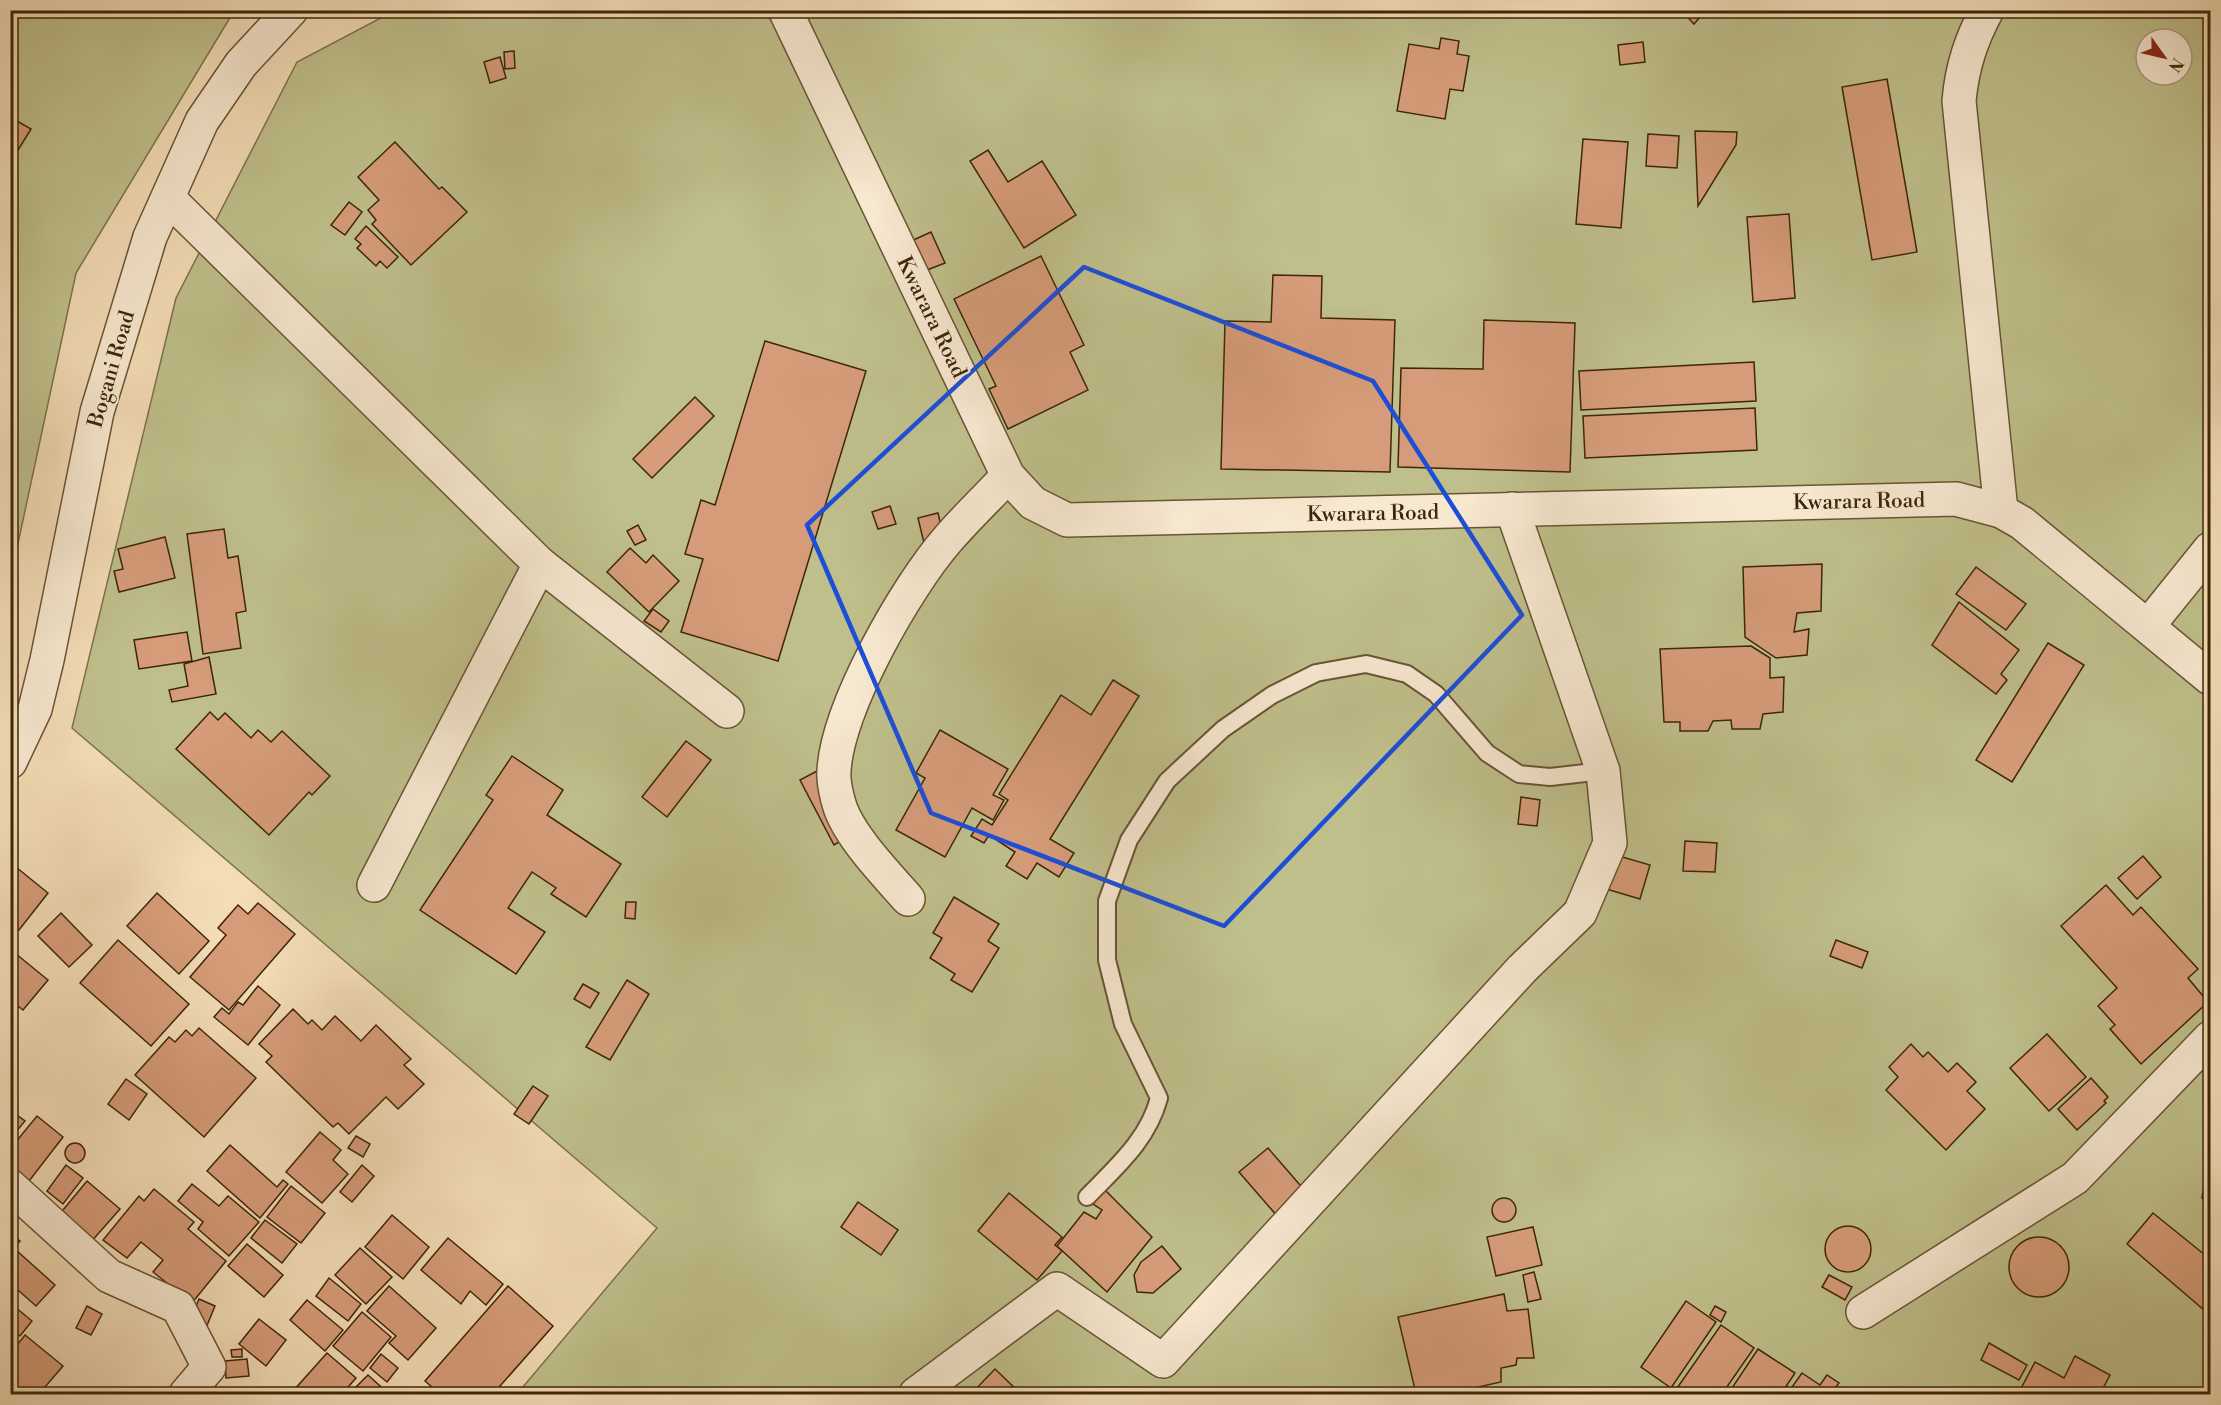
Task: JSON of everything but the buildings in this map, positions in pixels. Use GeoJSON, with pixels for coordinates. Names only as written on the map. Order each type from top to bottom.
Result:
{"type":"FeatureCollection","features":[{"type":"Feature","properties":{"kind":"street","name":"Bogani Road"},"geometry":{"type":"LineString","coordinates":[[10,762],[34,709],[47,660],[97,412],[150,237],[202,121],[242,64],[291,10]]}},
{"type":"Feature","properties":{"kind":"street","name":"Kwarara Road"},"geometry":{"type":"LineString","coordinates":[[785,10],[1008,477],[1033,503],[1067,520],[1956,499],[2001,511],[2022,523],[2211,678]]}},
{"type":"Feature","properties":{"kind":"street"},"geometry":{"type":"LineString","coordinates":[[1987,10],[1972,39],[1961,72],[1959,101],[2001,511]]}},
{"type":"Feature","properties":{"kind":"street"},"geometry":{"type":"LineString","coordinates":[[168,198],[540,564],[727,711]]}},
{"type":"Feature","properties":{"kind":"street"},"geometry":{"type":"LineString","coordinates":[[908,899],[866,850],[840,808],[834,772],[844,727],[864,675],[907,595],[947,540],[1008,477]]}},
{"type":"Feature","properties":{"kind":"street"},"geometry":{"type":"LineString","coordinates":[[916,1395],[1057,1289],[1163,1360],[1521,969],[1580,913],[1611,843],[1603,771],[1512,509]]}},
{"type":"Feature","properties":{"kind":"street"},"geometry":{"type":"LineString","coordinates":[[2148,626],[2211,549]]}},
{"type":"Feature","properties":{"kind":"street"},"geometry":{"type":"LineString","coordinates":[[374,885],[540,564]]}},
{"type":"Feature","properties":{"kind":"street"},"geometry":{"type":"LineString","coordinates":[[1863,1312],[2075,1178],[2211,1038]]}},
{"type":"Feature","properties":{"kind":"street"},"geometry":{"type":"LineString","coordinates":[[10,1186],[109,1276],[178,1307],[209,1367],[186,1395]]}},
{"type":"Feature","properties":{"kind":"lane"},"geometry":{"type":"LineString","coordinates":[[1087,1197],[1142,1139],[1154,1118],[1159,1098],[1123,1024],[1107,960],[1107,901],[1129,840],[1167,781],[1223,729],[1272,695],[1316,673],[1366,664],[1407,674],[1436,694],[1487,753],[1520,774],[1550,777],[1603,771]]}},
{"type":"Feature","properties":{"kind":"highlighted area"},"geometry":{"type":"Polygon","coordinates":[[[1084,267],[1373,381],[1522,615],[1224,926],[931,813],[807,525],[1084,267]]]}},
{"type":"Feature","properties":{"kind":"green space"},"geometry":{"type":"Polygon","coordinates":[[[11,11],[234,11],[76,273],[11,576],[11,11]]]}},
{"type":"Feature","properties":{"kind":"green space"},"geometry":{"type":"Polygon","coordinates":[[[394,11],[2210,11],[2210,1394],[517,1394],[657,1228],[72,728],[176,298],[297,62],[394,11]]]}}]}
